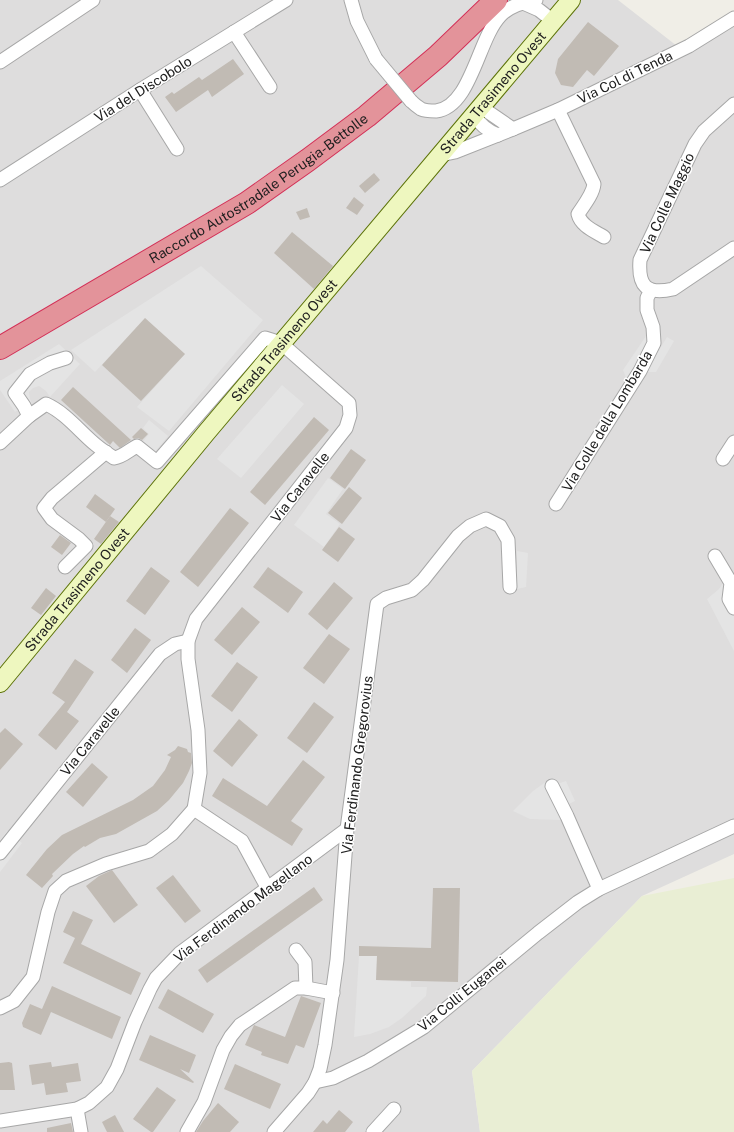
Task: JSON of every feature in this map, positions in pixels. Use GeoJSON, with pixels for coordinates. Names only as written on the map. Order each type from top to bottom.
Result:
{"type":"FeatureCollection","features":[{"type":"Feature","properties":{"kind":"highway"},"geometry":{"type":"LineString","coordinates":[[0,335],[239,195],[357,109],[430,48],[479,0]]}},
{"type":"Feature","properties":{"kind":"highway","name":"Raccordo Autostradale Perugia-Bettolle"},"geometry":{"type":"LineString","coordinates":[[0,348],[247,203],[296,169],[367,116],[438,56],[496,0]]}},
{"type":"Feature","properties":{"kind":"main road","name":"Strada Trasimeno Ovest"},"geometry":{"type":"LineString","coordinates":[[0,683],[281,344],[553,21],[567,1]]}},
{"type":"Feature","properties":{"kind":"street"},"geometry":{"type":"LineString","coordinates":[[0,62],[93,0]]}},
{"type":"Feature","properties":{"kind":"street","name":"Via del Discobolo"},"geometry":{"type":"LineString","coordinates":[[0,180],[140,90],[286,0]]}},
{"type":"Feature","properties":{"kind":"street"},"geometry":{"type":"LineString","coordinates":[[351,0],[357,21],[376,59],[411,101],[422,109],[432,111],[442,110],[456,101],[463,91],[492,26],[500,15],[516,5],[529,2],[553,21]]}},
{"type":"Feature","properties":{"kind":"street","name":"Via Col di Tenda"},"geometry":{"type":"LineString","coordinates":[[441,155],[455,152],[513,130],[558,110],[689,46],[734,18]]}},
{"type":"Feature","properties":{"kind":"street"},"geometry":{"type":"LineString","coordinates":[[234,32],[270,87]]}},
{"type":"Feature","properties":{"kind":"street"},"geometry":{"type":"LineString","coordinates":[[140,90],[177,149]]}},
{"type":"Feature","properties":{"kind":"street","name":"Via Colle Maggio"},"geometry":{"type":"LineString","coordinates":[[651,290],[641,281],[639,274],[640,260],[695,144],[704,131],[734,104]]}},
{"type":"Feature","properties":{"kind":"street"},"geometry":{"type":"LineString","coordinates":[[558,110],[594,184],[594,188],[578,214],[579,218],[582,223],[604,237]]}},
{"type":"Feature","properties":{"kind":"street"},"geometry":{"type":"LineString","coordinates":[[478,111],[513,130]]}},
{"type":"Feature","properties":{"kind":"street"},"geometry":{"type":"LineString","coordinates":[[478,111],[482,126],[498,135]]}},
{"type":"Feature","properties":{"kind":"street"},"geometry":{"type":"LineString","coordinates":[[651,290],[662,291],[673,289],[734,248]]}},
{"type":"Feature","properties":{"kind":"street","name":"Via Colle della Lombarda"},"geometry":{"type":"LineString","coordinates":[[556,504],[640,371],[654,343],[653,327],[647,310],[647,298],[651,290]]}},
{"type":"Feature","properties":{"kind":"street"},"geometry":{"type":"LineString","coordinates":[[0,443],[29,416],[46,404],[53,408],[114,458],[120,457],[137,446],[157,462],[265,338],[281,344]]}},
{"type":"Feature","properties":{"kind":"street","name":"Via Caravelle"},"geometry":{"type":"LineString","coordinates":[[194,809],[200,773],[198,730],[188,659],[188,641],[196,619],[346,428],[350,415],[350,403],[281,344]]}},
{"type":"Feature","properties":{"kind":"street"},"geometry":{"type":"LineString","coordinates":[[29,416],[15,393],[30,374],[66,358]]}},
{"type":"Feature","properties":{"kind":"street"},"geometry":{"type":"LineString","coordinates":[[723,459],[734,442]]}},
{"type":"Feature","properties":{"kind":"street"},"geometry":{"type":"LineString","coordinates":[[65,567],[86,546],[52,519],[44,508],[52,498],[106,452]]}},
{"type":"Feature","properties":{"kind":"street","name":"Via Ferdinando Gregorovius"},"geometry":{"type":"LineString","coordinates":[[274,1132],[308,1093],[315,1082],[320,1069],[325,1045],[337,960],[347,829],[376,604],[386,598],[412,590],[423,580],[458,536],[470,526],[486,519],[500,526],[508,540],[510,587]]}},
{"type":"Feature","properties":{"kind":"street"},"geometry":{"type":"LineString","coordinates":[[715,556],[731,583],[729,599],[734,608]]}},
{"type":"Feature","properties":{"kind":"street","name":"Via Caravelle"},"geometry":{"type":"LineString","coordinates":[[0,853],[160,654],[175,644],[188,641]]}},
{"type":"Feature","properties":{"kind":"street"},"geometry":{"type":"LineString","coordinates":[[552,786],[599,888]]}},
{"type":"Feature","properties":{"kind":"street"},"geometry":{"type":"LineString","coordinates":[[0,1008],[14,1002],[33,977],[48,912],[55,891],[66,880],[106,864],[149,851],[172,834],[194,809],[242,841],[267,887]]}},
{"type":"Feature","properties":{"kind":"street","name":"Via Colli Euganei"},"geometry":{"type":"LineString","coordinates":[[315,1082],[333,1078],[368,1061],[424,1027],[538,933],[578,902],[599,888],[734,826]]}},
{"type":"Feature","properties":{"kind":"street","name":"Via Ferdinando Magellano"},"geometry":{"type":"LineString","coordinates":[[0,1121],[77,1109],[89,1103],[107,1087],[118,1069],[135,1022],[156,978],[180,953],[347,829]]}},
{"type":"Feature","properties":{"kind":"street"},"geometry":{"type":"LineString","coordinates":[[296,950],[306,962],[306,988]]}},
{"type":"Feature","properties":{"kind":"street"},"geometry":{"type":"LineString","coordinates":[[186,1132],[204,1102],[223,1050],[231,1036],[240,1025],[295,988],[306,988],[333,993]]}},
{"type":"Feature","properties":{"kind":"street"},"geometry":{"type":"LineString","coordinates":[[77,1109],[81,1132]]}},
{"type":"Feature","properties":{"kind":"street"},"geometry":{"type":"LineString","coordinates":[[373,1132],[394,1109]]}},
{"type":"Feature","properties":{"kind":"shaded area"},"geometry":{"type":"Polygon","coordinates":[[[0,0],[618,0],[677,46],[734,13],[734,854],[642,896],[472,1071],[480,1132],[0,1132],[0,0]]]}},
{"type":"Feature","properties":{"kind":"shaded area"},"geometry":{"type":"Polygon","coordinates":[[[201,266],[263,320],[169,431],[137,407],[185,354],[145,318],[95,372],[71,350],[201,266]]]}},
{"type":"Feature","properties":{"kind":"shaded area"},"geometry":{"type":"Polygon","coordinates":[[[646,336],[649,345],[627,380],[623,370],[646,336]]]}},
{"type":"Feature","properties":{"kind":"shaded area"},"geometry":{"type":"Polygon","coordinates":[[[667,337],[674,341],[656,372],[646,372],[667,337]]]}},
{"type":"Feature","properties":{"kind":"shaded area"},"geometry":{"type":"Polygon","coordinates":[[[59,344],[80,364],[50,397],[46,391],[39,386],[33,388],[29,392],[32,404],[24,406],[15,412],[0,390],[0,381],[59,344]]]}},
{"type":"Feature","properties":{"kind":"shaded area"},"geometry":{"type":"Polygon","coordinates":[[[282,385],[304,404],[241,478],[217,459],[282,385]]]}},
{"type":"Feature","properties":{"kind":"shaded area"},"geometry":{"type":"Polygon","coordinates":[[[149,420],[168,436],[154,453],[142,443],[149,434],[143,428],[149,420]]]}},
{"type":"Feature","properties":{"kind":"shaded area"},"geometry":{"type":"Polygon","coordinates":[[[328,478],[343,489],[326,514],[340,524],[324,547],[294,525],[328,478]]]}},
{"type":"Feature","properties":{"kind":"shaded area"},"geometry":{"type":"Polygon","coordinates":[[[517,551],[528,553],[526,587],[517,589],[517,551]]]}},
{"type":"Feature","properties":{"kind":"shaded area"},"geometry":{"type":"Polygon","coordinates":[[[729,574],[734,581],[734,651],[707,599],[719,589],[729,574]]]}},
{"type":"Feature","properties":{"kind":"shaded area"},"geometry":{"type":"Polygon","coordinates":[[[551,778],[560,783],[566,781],[575,801],[569,804],[572,813],[560,820],[530,819],[513,811],[533,791],[551,778]]]}},
{"type":"Feature","properties":{"kind":"shaded area"},"geometry":{"type":"Polygon","coordinates":[[[7,831],[22,843],[0,872],[0,840],[7,831]]]}},
{"type":"Feature","properties":{"kind":"shaded area"},"geometry":{"type":"Polygon","coordinates":[[[359,956],[377,956],[376,980],[411,982],[411,987],[427,987],[426,996],[402,1018],[389,1027],[370,1034],[354,1037],[359,956]]]}},
{"type":"Feature","properties":{"kind":"green space"},"geometry":{"type":"Polygon","coordinates":[[[734,878],[734,1132],[480,1132],[472,1071],[642,896],[734,878]]]}},
{"type":"Feature","properties":{"kind":"building"},"geometry":{"type":"Polygon","coordinates":[[[588,22],[619,46],[594,76],[587,70],[573,87],[561,85],[555,73],[558,59],[588,22]]]}},
{"type":"Feature","properties":{"kind":"building"},"geometry":{"type":"Polygon","coordinates":[[[233,59],[244,74],[212,97],[208,90],[176,112],[165,97],[172,92],[174,94],[199,77],[202,80],[233,59]]]}},
{"type":"Feature","properties":{"kind":"building"},"geometry":{"type":"Polygon","coordinates":[[[374,173],[380,180],[365,193],[359,186],[374,173]]]}},
{"type":"Feature","properties":{"kind":"building"},"geometry":{"type":"Polygon","coordinates":[[[354,197],[364,205],[357,215],[346,208],[354,197]]]}},
{"type":"Feature","properties":{"kind":"building"},"geometry":{"type":"Polygon","coordinates":[[[307,208],[310,217],[300,220],[296,212],[307,208]]]}},
{"type":"Feature","properties":{"kind":"building"},"geometry":{"type":"Polygon","coordinates":[[[292,232],[333,266],[314,289],[274,253],[292,232]]]}},
{"type":"Feature","properties":{"kind":"building"},"geometry":{"type":"Polygon","coordinates":[[[145,318],[185,354],[141,401],[102,365],[145,318]]]}},
{"type":"Feature","properties":{"kind":"building"},"geometry":{"type":"Polygon","coordinates":[[[73,387],[131,440],[120,448],[113,441],[110,445],[61,400],[73,387]]]}},
{"type":"Feature","properties":{"kind":"building"},"geometry":{"type":"Polygon","coordinates":[[[314,417],[329,430],[265,505],[250,492],[314,417]]]}},
{"type":"Feature","properties":{"kind":"building"},"geometry":{"type":"Polygon","coordinates":[[[141,428],[148,434],[142,440],[138,438],[134,439],[132,437],[141,428]]]}},
{"type":"Feature","properties":{"kind":"building"},"geometry":{"type":"Polygon","coordinates":[[[351,449],[366,460],[345,489],[330,478],[351,449]]]}},
{"type":"Feature","properties":{"kind":"building"},"geometry":{"type":"Polygon","coordinates":[[[349,487],[362,498],[342,524],[328,513],[349,487]]]}},
{"type":"Feature","properties":{"kind":"building"},"geometry":{"type":"Polygon","coordinates":[[[95,494],[115,509],[106,522],[86,507],[95,494]]]}},
{"type":"Feature","properties":{"kind":"building"},"geometry":{"type":"Polygon","coordinates":[[[230,508],[249,523],[198,587],[180,572],[230,508]]]}},
{"type":"Feature","properties":{"kind":"building"},"geometry":{"type":"Polygon","coordinates":[[[110,516],[119,522],[101,544],[94,539],[110,516]]]}},
{"type":"Feature","properties":{"kind":"building"},"geometry":{"type":"Polygon","coordinates":[[[339,527],[355,539],[338,562],[322,550],[339,527]]]}},
{"type":"Feature","properties":{"kind":"building"},"geometry":{"type":"Polygon","coordinates":[[[60,535],[71,543],[62,555],[51,547],[60,535]]]}},
{"type":"Feature","properties":{"kind":"building"},"geometry":{"type":"Polygon","coordinates":[[[151,567],[170,581],[145,615],[126,601],[151,567]]]}},
{"type":"Feature","properties":{"kind":"building"},"geometry":{"type":"Polygon","coordinates":[[[268,567],[303,592],[288,613],[253,587],[268,567]]]}},
{"type":"Feature","properties":{"kind":"building"},"geometry":{"type":"Polygon","coordinates":[[[334,582],[353,598],[327,630],[308,614],[334,582]]]}},
{"type":"Feature","properties":{"kind":"building"},"geometry":{"type":"Polygon","coordinates":[[[46,588],[56,596],[41,615],[31,608],[46,588]]]}},
{"type":"Feature","properties":{"kind":"building"},"geometry":{"type":"Polygon","coordinates":[[[242,607],[260,622],[232,655],[214,640],[242,607]]]}},
{"type":"Feature","properties":{"kind":"building"},"geometry":{"type":"Polygon","coordinates":[[[135,628],[151,640],[127,673],[111,660],[135,628]]]}},
{"type":"Feature","properties":{"kind":"building"},"geometry":{"type":"Polygon","coordinates":[[[329,634],[350,649],[324,684],[303,668],[329,634]]]}},
{"type":"Feature","properties":{"kind":"building"},"geometry":{"type":"Polygon","coordinates":[[[75,659],[94,672],[67,712],[79,721],[56,750],[38,735],[65,702],[52,693],[75,659]]]}},
{"type":"Feature","properties":{"kind":"building"},"geometry":{"type":"Polygon","coordinates":[[[237,662],[258,677],[232,712],[211,696],[237,662]]]}},
{"type":"Feature","properties":{"kind":"building"},"geometry":{"type":"Polygon","coordinates":[[[314,702],[334,717],[307,753],[287,738],[314,702]]]}},
{"type":"Feature","properties":{"kind":"building"},"geometry":{"type":"Polygon","coordinates":[[[239,719],[258,735],[232,767],[213,751],[239,719]]]}},
{"type":"Feature","properties":{"kind":"building"},"geometry":{"type":"Polygon","coordinates":[[[5,728],[23,744],[0,770],[0,733],[5,728]]]}},
{"type":"Feature","properties":{"kind":"building"},"geometry":{"type":"Polygon","coordinates":[[[178,746],[187,749],[188,752],[191,753],[192,763],[183,783],[169,800],[157,811],[116,834],[100,838],[85,847],[84,846],[73,854],[52,874],[53,876],[42,888],[26,875],[47,849],[62,835],[133,800],[153,786],[165,770],[171,757],[167,755],[178,746]]]}},
{"type":"Feature","properties":{"kind":"building"},"geometry":{"type":"Polygon","coordinates":[[[303,760],[325,777],[291,821],[303,829],[292,846],[212,796],[223,778],[267,806],[303,760]]]}},
{"type":"Feature","properties":{"kind":"building"},"geometry":{"type":"Polygon","coordinates":[[[92,763],[108,777],[83,807],[66,792],[92,763]]]}},
{"type":"Feature","properties":{"kind":"building"},"geometry":{"type":"Polygon","coordinates":[[[112,870],[138,905],[114,923],[86,886],[99,876],[112,870]]]}},
{"type":"Feature","properties":{"kind":"building"},"geometry":{"type":"Polygon","coordinates":[[[173,875],[201,911],[185,923],[156,888],[173,875]]]}},
{"type":"Feature","properties":{"kind":"building"},"geometry":{"type":"Polygon","coordinates":[[[314,887],[323,900],[207,983],[198,970],[314,887]]]}},
{"type":"Feature","properties":{"kind":"building"},"geometry":{"type":"Polygon","coordinates":[[[433,888],[460,888],[458,982],[376,980],[377,956],[359,956],[359,946],[431,948],[433,888]]]}},
{"type":"Feature","properties":{"kind":"building"},"geometry":{"type":"Polygon","coordinates":[[[73,911],[93,920],[81,944],[141,973],[131,995],[63,963],[75,938],[63,932],[73,911]]]}},
{"type":"Feature","properties":{"kind":"building"},"geometry":{"type":"Polygon","coordinates":[[[52,986],[121,1017],[112,1039],[51,1012],[41,1035],[23,1027],[22,1023],[30,1004],[42,1009],[52,986]]]}},
{"type":"Feature","properties":{"kind":"building"},"geometry":{"type":"Polygon","coordinates":[[[168,989],[214,1014],[203,1033],[158,1008],[168,989]]]}},
{"type":"Feature","properties":{"kind":"building"},"geometry":{"type":"Polygon","coordinates":[[[301,996],[321,1003],[304,1048],[296,1045],[288,1064],[261,1055],[262,1052],[245,1045],[254,1025],[285,1037],[301,996]]]}},
{"type":"Feature","properties":{"kind":"building"},"geometry":{"type":"Polygon","coordinates":[[[150,1035],[196,1055],[189,1073],[180,1069],[194,1082],[193,1083],[139,1060],[150,1035]]]}},
{"type":"Feature","properties":{"kind":"building"},"geometry":{"type":"Polygon","coordinates":[[[51,1062],[52,1067],[78,1063],[81,1081],[66,1083],[68,1092],[46,1095],[44,1083],[32,1085],[29,1065],[51,1062]]]}},
{"type":"Feature","properties":{"kind":"building"},"geometry":{"type":"Polygon","coordinates":[[[0,1063],[12,1063],[15,1090],[0,1090],[0,1063]]]}},
{"type":"Feature","properties":{"kind":"building"},"geometry":{"type":"Polygon","coordinates":[[[235,1064],[281,1084],[270,1109],[224,1089],[235,1064]]]}},
{"type":"Feature","properties":{"kind":"building"},"geometry":{"type":"Polygon","coordinates":[[[157,1087],[176,1100],[153,1132],[151,1132],[133,1119],[157,1087]]]}},
{"type":"Feature","properties":{"kind":"building"},"geometry":{"type":"Polygon","coordinates":[[[218,1103],[239,1122],[230,1132],[196,1132],[203,1121],[218,1103]]]}},
{"type":"Feature","properties":{"kind":"building"},"geometry":{"type":"Polygon","coordinates":[[[339,1110],[353,1122],[345,1132],[313,1132],[323,1120],[327,1124],[339,1110]]]}},
{"type":"Feature","properties":{"kind":"building"},"geometry":{"type":"Polygon","coordinates":[[[115,1115],[124,1132],[107,1132],[102,1122],[115,1115]]]}},
{"type":"Feature","properties":{"kind":"building"},"geometry":{"type":"Polygon","coordinates":[[[71,1123],[73,1132],[47,1132],[47,1128],[71,1123]]]}}]}
